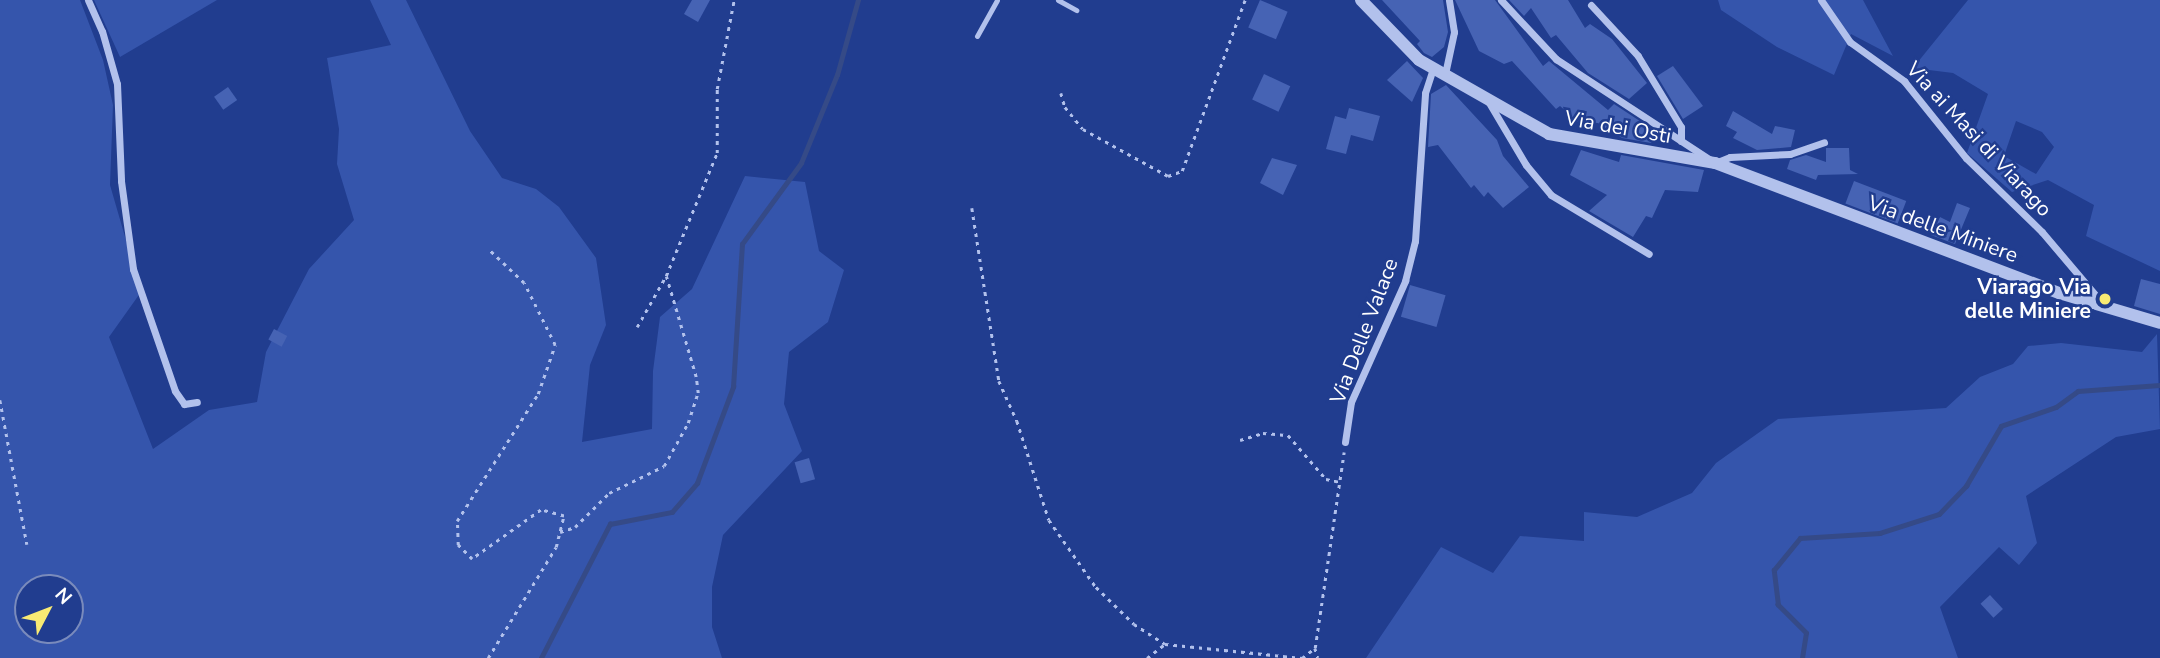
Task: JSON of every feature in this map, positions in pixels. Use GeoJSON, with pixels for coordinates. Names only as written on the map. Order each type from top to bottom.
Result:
{"type":"FeatureCollection","features":[{"type":"Feature","properties":{"kind":"street"},"geometry":{"type":"LineString","coordinates":[[88,0],[102,31],[117,84],[121,181],[133,269],[175,391],[184,404],[197,402]]}},
{"type":"Feature","properties":{"kind":"street","name":"Via dei Osti"},"geometry":{"type":"LineString","coordinates":[[1361,0],[1419,60],[1549,134],[1715,163]]}},
{"type":"Feature","properties":{"kind":"street"},"geometry":{"type":"LineString","coordinates":[[1445,74],[1454,32],[1449,0]]}},
{"type":"Feature","properties":{"kind":"street"},"geometry":{"type":"LineString","coordinates":[[1501,0],[1556,59],[1715,163],[1730,157],[1790,154],[1824,142]]}},
{"type":"Feature","properties":{"kind":"street","name":"Via ai Masi di Viarago"},"geometry":{"type":"LineString","coordinates":[[1821,0],[1850,42],[1904,81],[1966,158],[2042,232],[2107,308]]}},
{"type":"Feature","properties":{"kind":"street"},"geometry":{"type":"LineString","coordinates":[[1591,5],[1638,56],[1681,127],[1681,141]]}},
{"type":"Feature","properties":{"kind":"street","name":"Via Delle Valace"},"geometry":{"type":"LineString","coordinates":[[1345,442],[1351,402],[1405,281],[1415,241],[1425,93],[1433,67]]}},
{"type":"Feature","properties":{"kind":"street"},"geometry":{"type":"LineString","coordinates":[[1485,98],[1526,165],[1551,195],[1649,254]]}},
{"type":"Feature","properties":{"kind":"street","name":"Via delle Miniere"},"geometry":{"type":"LineString","coordinates":[[1715,163],[2107,308],[2160,323]]}},
{"type":"Feature","properties":{"kind":"lane"},"geometry":{"type":"LineString","coordinates":[[977,36],[997,0]]}},
{"type":"Feature","properties":{"kind":"lane"},"geometry":{"type":"LineString","coordinates":[[1058,0],[1076,10]]}},
{"type":"Feature","properties":{"kind":"path"},"geometry":{"type":"LineString","coordinates":[[637,327],[666,276],[717,153],[717,89],[734,0]]}},
{"type":"Feature","properties":{"kind":"path"},"geometry":{"type":"LineString","coordinates":[[1061,93],[1065,107],[1083,129],[1168,176],[1182,171],[1245,0]]}},
{"type":"Feature","properties":{"kind":"path"},"geometry":{"type":"LineString","coordinates":[[972,208],[999,381],[1017,421],[1049,520],[1114,606],[1165,644],[1303,658],[1315,648]]}},
{"type":"Feature","properties":{"kind":"path"},"geometry":{"type":"LineString","coordinates":[[488,249],[524,283],[555,345],[538,394],[462,512],[458,545],[472,559],[541,510],[564,516],[556,547],[488,658]]}},
{"type":"Feature","properties":{"kind":"path"},"geometry":{"type":"LineString","coordinates":[[560,532],[575,527],[609,493],[664,466],[688,423],[698,393],[696,377],[666,276]]}},
{"type":"Feature","properties":{"kind":"path"},"geometry":{"type":"LineString","coordinates":[[0,400],[27,544]]}},
{"type":"Feature","properties":{"kind":"path"},"geometry":{"type":"LineString","coordinates":[[1240,440],[1263,433],[1288,435],[1326,479],[1340,482]]}},
{"type":"Feature","properties":{"kind":"path"},"geometry":{"type":"LineString","coordinates":[[1318,658],[1315,648],[1345,442]]}},
{"type":"Feature","properties":{"kind":"path"},"geometry":{"type":"LineString","coordinates":[[1147,658],[1165,644]]}},
{"type":"Feature","properties":{"kind":"shaded area"},"geometry":{"type":"Polygon","coordinates":[[[0,0],[80,0],[103,60],[113,105],[110,185],[141,292],[109,337],[153,449],[209,410],[257,402],[266,352],[309,269],[354,220],[337,164],[339,129],[327,58],[391,45],[370,0],[406,0],[470,131],[502,178],[536,189],[559,207],[596,258],[606,325],[590,365],[582,442],[652,429],[653,371],[660,317],[692,289],[745,176],[805,182],[819,251],[844,270],[828,322],[789,352],[784,404],[802,451],[723,535],[712,587],[712,627],[722,658],[0,658],[0,0]]]}},
{"type":"Feature","properties":{"kind":"shaded area"},"geometry":{"type":"Polygon","coordinates":[[[94,0],[217,0],[120,57],[94,0]]]}},
{"type":"Feature","properties":{"kind":"shaded area"},"geometry":{"type":"Polygon","coordinates":[[[1718,0],[1863,0],[1893,56],[1851,34],[1834,75],[1777,47],[1721,10],[1718,0]]]}},
{"type":"Feature","properties":{"kind":"shaded area"},"geometry":{"type":"Polygon","coordinates":[[[1968,0],[2160,0],[2160,271],[2086,236],[2094,205],[2048,180],[2012,192],[1967,153],[1988,94],[1953,73],[1913,68],[1968,0]],[[2016,121],[2004,156],[2036,174],[2054,147],[2042,132],[2016,121]]]}},
{"type":"Feature","properties":{"kind":"shaded area"},"geometry":{"type":"Polygon","coordinates":[[[2157,334],[2160,429],[2116,437],[2026,496],[2037,543],[2019,565],[1999,547],[1940,607],[1958,658],[1366,658],[1441,547],[1493,573],[1520,536],[1584,541],[1584,512],[1637,517],[1692,493],[1716,463],[1778,419],[1946,408],[1980,377],[2013,364],[2028,346],[2061,343],[2142,352],[2157,334]]]}},
{"type":"Feature","properties":{"kind":"building"},"geometry":{"type":"Polygon","coordinates":[[[692,0],[710,0],[698,22],[684,14],[692,0]]]}},
{"type":"Feature","properties":{"kind":"building"},"geometry":{"type":"Polygon","coordinates":[[[1260,0],[1288,12],[1276,39],[1248,28],[1260,0]]]}},
{"type":"Feature","properties":{"kind":"building"},"geometry":{"type":"Polygon","coordinates":[[[1382,0],[1443,0],[1448,32],[1444,47],[1432,57],[1424,53],[1417,44],[1420,41],[1382,0]]]}},
{"type":"Feature","properties":{"kind":"building"},"geometry":{"type":"Polygon","coordinates":[[[1455,0],[1495,0],[1543,66],[1549,61],[1608,110],[1614,104],[1658,133],[1651,143],[1622,138],[1598,123],[1578,122],[1560,106],[1556,109],[1512,61],[1504,64],[1479,51],[1455,0]]]}},
{"type":"Feature","properties":{"kind":"building"},"geometry":{"type":"Polygon","coordinates":[[[1509,0],[1568,0],[1585,28],[1590,24],[1612,39],[1647,83],[1629,99],[1588,73],[1556,35],[1551,38],[1531,8],[1524,16],[1509,0]]]}},
{"type":"Feature","properties":{"kind":"building"},"geometry":{"type":"Polygon","coordinates":[[[1407,61],[1423,78],[1412,102],[1387,80],[1407,61]]]}},
{"type":"Feature","properties":{"kind":"building"},"geometry":{"type":"Polygon","coordinates":[[[1673,66],[1703,106],[1683,119],[1657,76],[1673,66]]]}},
{"type":"Feature","properties":{"kind":"building"},"geometry":{"type":"Polygon","coordinates":[[[1264,74],[1290,86],[1278,112],[1252,99],[1264,74]]]}},
{"type":"Feature","properties":{"kind":"building"},"geometry":{"type":"Polygon","coordinates":[[[1446,85],[1497,140],[1503,156],[1529,187],[1503,208],[1488,192],[1484,197],[1474,185],[1471,188],[1438,145],[1428,147],[1431,94],[1446,85]]]}},
{"type":"Feature","properties":{"kind":"building"},"geometry":{"type":"Polygon","coordinates":[[[228,87],[237,100],[223,110],[214,97],[228,87]]]}},
{"type":"Feature","properties":{"kind":"building"},"geometry":{"type":"Polygon","coordinates":[[[1349,108],[1380,116],[1373,141],[1351,135],[1346,154],[1326,149],[1335,116],[1346,119],[1349,108]]]}},
{"type":"Feature","properties":{"kind":"building"},"geometry":{"type":"Polygon","coordinates":[[[1733,111],[1772,134],[1775,126],[1795,130],[1791,147],[1757,150],[1733,138],[1737,132],[1726,126],[1733,111]]]}},
{"type":"Feature","properties":{"kind":"building"},"geometry":{"type":"Polygon","coordinates":[[[1826,148],[1849,148],[1850,170],[1858,174],[1818,175],[1816,180],[1787,169],[1790,160],[1806,155],[1826,162],[1826,148]]]}},
{"type":"Feature","properties":{"kind":"building"},"geometry":{"type":"Polygon","coordinates":[[[1581,150],[1619,162],[1621,155],[1704,170],[1698,192],[1665,190],[1652,218],[1646,216],[1633,237],[1589,211],[1607,195],[1570,175],[1581,150]]]}},
{"type":"Feature","properties":{"kind":"building"},"geometry":{"type":"Polygon","coordinates":[[[1272,158],[1297,165],[1283,195],[1260,183],[1272,158]]]}},
{"type":"Feature","properties":{"kind":"building"},"geometry":{"type":"Polygon","coordinates":[[[1854,181],[1906,201],[1898,223],[1845,203],[1854,181]]]}},
{"type":"Feature","properties":{"kind":"building"},"geometry":{"type":"Polygon","coordinates":[[[1957,203],[1970,208],[1955,244],[1931,235],[1940,217],[1950,222],[1957,203]]]}},
{"type":"Feature","properties":{"kind":"building"},"geometry":{"type":"Polygon","coordinates":[[[2141,279],[2160,284],[2160,314],[2134,306],[2141,279]]]}},
{"type":"Feature","properties":{"kind":"building"},"geometry":{"type":"Polygon","coordinates":[[[1410,285],[1446,295],[1436,327],[1401,317],[1410,285]]]}},
{"type":"Feature","properties":{"kind":"building"},"geometry":{"type":"Polygon","coordinates":[[[274,329],[287,336],[282,347],[268,340],[274,329]]]}},
{"type":"Feature","properties":{"kind":"building"},"geometry":{"type":"Polygon","coordinates":[[[809,458],[815,479],[801,483],[795,462],[809,458]]]}},
{"type":"Feature","properties":{"kind":"building"},"geometry":{"type":"Polygon","coordinates":[[[1990,595],[2003,609],[1993,618],[1980,604],[1990,595]]]}},
{"type":"Feature","properties":{"kind":"waterway"},"geometry":{"type":"LineString","coordinates":[[541,658],[610,524],[672,512],[697,483],[733,387],[742,244],[801,163],[837,75],[858,0]]}},
{"type":"Feature","properties":{"kind":"waterway"},"geometry":{"type":"LineString","coordinates":[[1802,658],[1806,633],[1778,605],[1774,570],[1800,538],[1880,533],[1939,514],[1966,486],[2001,426],[2056,407],[2078,391],[2160,385]]}},
{"type":"Feature","properties":{"kind":"place","name":"Viarago Via delle Miniere"},"geometry":{"type":"Point","coordinates":[2105,299]}}]}
